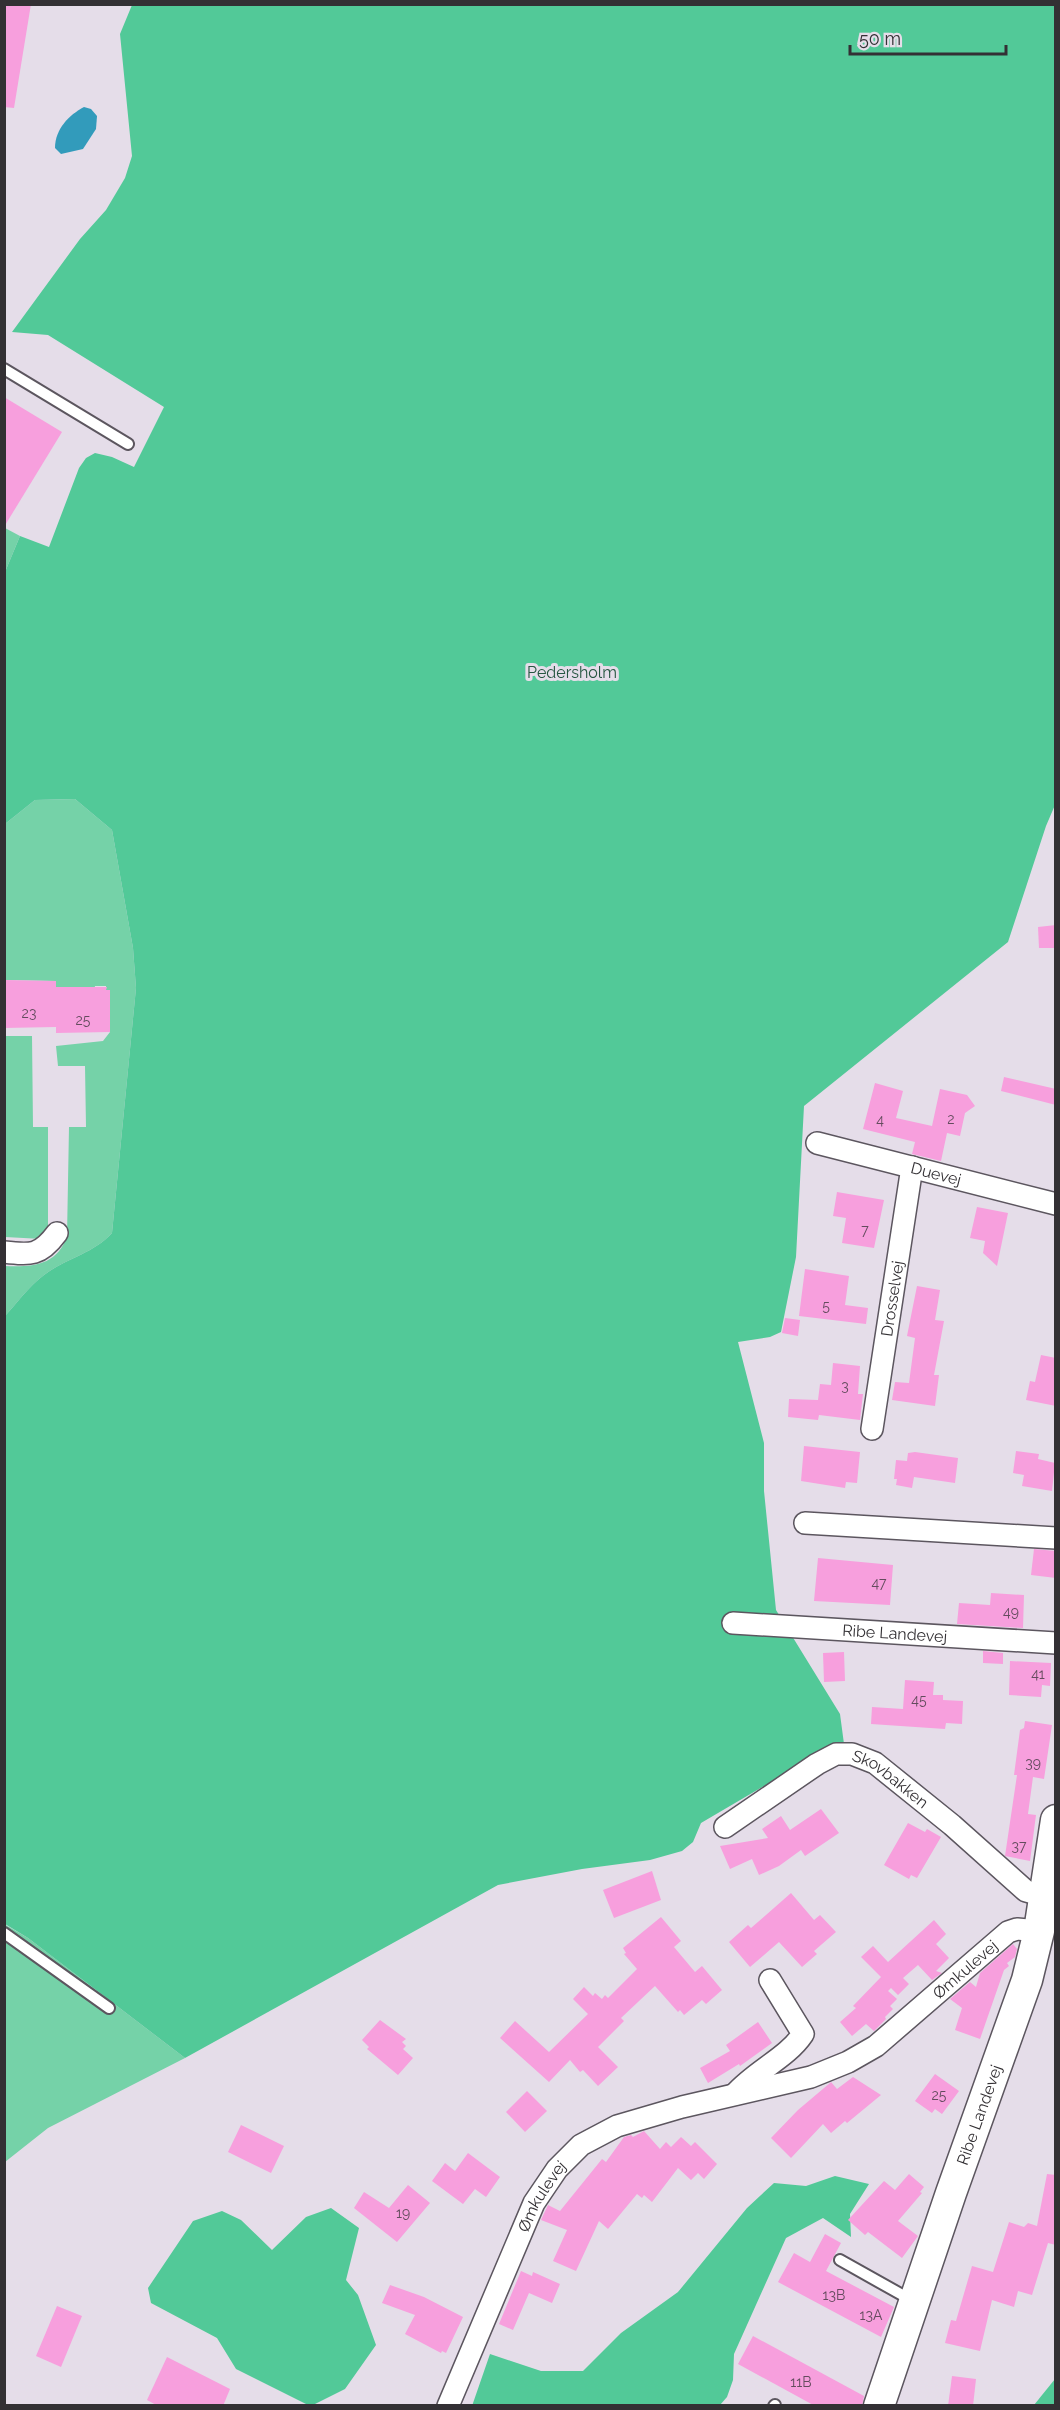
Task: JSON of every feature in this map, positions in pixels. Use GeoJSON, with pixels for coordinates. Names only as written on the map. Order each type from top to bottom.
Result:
{"type":"FeatureCollection","features":[{"type":"Feature","properties":{"kind":"main road","name":"Ribe Landevej"},"geometry":{"type":"LineString","coordinates":[[879,2406],[1027,1980],[1039,1931],[1056,1820]]}},
{"type":"Feature","properties":{"kind":"street","name":"Duevej"},"geometry":{"type":"LineString","coordinates":[[817,1143],[1056,1204]]}},
{"type":"Feature","properties":{"kind":"street","name":"Drosselvej"},"geometry":{"type":"LineString","coordinates":[[872,1429],[912,1167]]}},
{"type":"Feature","properties":{"kind":"street"},"geometry":{"type":"LineString","coordinates":[[4,1252],[31,1255],[48,1245],[57,1233]]}},
{"type":"Feature","properties":{"kind":"street"},"geometry":{"type":"LineString","coordinates":[[805,1523],[1056,1538]]}},
{"type":"Feature","properties":{"kind":"street","name":"Ribe Landevej"},"geometry":{"type":"LineString","coordinates":[[733,1623],[1056,1643]]}},
{"type":"Feature","properties":{"kind":"street","name":"Skovbakken"},"geometry":{"type":"LineString","coordinates":[[725,1827],[817,1764],[836,1754],[852,1754],[874,1763],[952,1825],[1026,1891],[1044,1896]]}},
{"type":"Feature","properties":{"kind":"street","name":"Ømkulevej"},"geometry":{"type":"LineString","coordinates":[[448,2406],[534,2202],[558,2169],[581,2145],[617,2126],[682,2107],[811,2077],[848,2062],[876,2046],[1008,1932],[1017,1929],[1039,1931]]}},
{"type":"Feature","properties":{"kind":"street"},"geometry":{"type":"LineString","coordinates":[[735,2095],[748,2079],[796,2045],[803,2034],[770,1980]]}},
{"type":"Feature","properties":{"kind":"lane"},"geometry":{"type":"LineString","coordinates":[[4,369],[128,444]]}},
{"type":"Feature","properties":{"kind":"lane"},"geometry":{"type":"LineString","coordinates":[[4,1933],[109,2008]]}},
{"type":"Feature","properties":{"kind":"lane"},"geometry":{"type":"LineString","coordinates":[[840,2260],[915,2302]]}},
{"type":"Feature","properties":{"kind":"green space","name":"Pedersholm"},"geometry":{"type":"Polygon","coordinates":[[[132,5],[1055,5],[1055,805],[1008,942],[804,1106],[796,1257],[781,1332],[770,1337],[738,1342],[764,1443],[764,1491],[776,1610],[840,1714],[844,1744],[829,1748],[701,1823],[693,1842],[682,1851],[650,1860],[582,1869],[498,1885],[185,2058],[28,1938],[5,1924],[5,1316],[28,1289],[44,1275],[88,1251],[112,1233],[136,988],[133,948],[112,830],[75,799],[35,800],[5,824],[5,572],[20,536],[49,547],[79,468],[86,458],[95,453],[112,457],[134,467],[164,407],[48,335],[12,332],[80,239],[106,210],[125,178],[132,156],[120,34],[132,5]]]}},
{"type":"Feature","properties":{"kind":"green space"},"geometry":{"type":"Polygon","coordinates":[[[5,528],[20,536],[5,572],[5,528]]]}},
{"type":"Feature","properties":{"kind":"green space"},"geometry":{"type":"Polygon","coordinates":[[[75,799],[112,830],[133,948],[136,988],[112,1233],[88,1251],[44,1275],[28,1289],[5,1316],[5,1266],[42,1263],[57,1253],[67,1236],[69,1127],[86,1127],[85,1066],[58,1066],[56,1046],[103,1041],[110,1032],[110,990],[106,990],[106,986],[95,986],[94,991],[56,987],[56,981],[6,980],[5,824],[35,800],[75,799]]]}},
{"type":"Feature","properties":{"kind":"green space"},"geometry":{"type":"Polygon","coordinates":[[[5,1036],[32,1036],[33,1127],[48,1127],[48,1229],[42,1239],[5,1237],[5,1036]]]}},
{"type":"Feature","properties":{"kind":"green space"},"geometry":{"type":"Polygon","coordinates":[[[4,1924],[28,1938],[185,2058],[48,2128],[5,2162],[4,1924]]]}},
{"type":"Feature","properties":{"kind":"green space"},"geometry":{"type":"Polygon","coordinates":[[[835,2176],[869,2184],[850,2214],[851,2237],[823,2218],[786,2238],[734,2354],[733,2380],[727,2397],[720,2405],[472,2406],[490,2354],[541,2371],[583,2371],[621,2333],[678,2292],[747,2208],[774,2183],[806,2186],[835,2176]]]}},
{"type":"Feature","properties":{"kind":"green space"},"geometry":{"type":"Polygon","coordinates":[[[331,2208],[359,2228],[346,2280],[358,2295],[376,2345],[345,2389],[313,2405],[308,2405],[236,2369],[217,2338],[151,2303],[148,2288],[193,2221],[222,2211],[241,2220],[272,2250],[306,2217],[331,2208]]]}},
{"type":"Feature","properties":{"kind":"green space"},"geometry":{"type":"Polygon","coordinates":[[[1055,2379],[1055,2405],[1034,2405],[1055,2379]]]}},
{"type":"Feature","properties":{"kind":"water"},"geometry":{"type":"Polygon","coordinates":[[[84,107],[91,109],[97,116],[96,129],[83,149],[61,154],[55,148],[57,135],[68,118],[84,107]]]}},
{"type":"Feature","properties":{"kind":"building"},"geometry":{"type":"Polygon","coordinates":[[[4,4],[31,4],[14,108],[4,107],[4,4]]]}},
{"type":"Feature","properties":{"kind":"building"},"geometry":{"type":"Polygon","coordinates":[[[4,397],[62,432],[4,527],[4,397]]]}},
{"type":"Feature","properties":{"kind":"building"},"geometry":{"type":"Polygon","coordinates":[[[1056,925],[1056,948],[1039,948],[1038,927],[1056,925]]]}},
{"type":"Feature","properties":{"kind":"building"},"geometry":{"type":"Polygon","coordinates":[[[4,980],[56,981],[56,987],[107,987],[106,990],[110,990],[110,1032],[56,1033],[56,1027],[4,1028],[4,980]]]}},
{"type":"Feature","properties":{"kind":"building"},"geometry":{"type":"Polygon","coordinates":[[[1004,1077],[1056,1089],[1056,1105],[1001,1091],[1004,1077]]]}},
{"type":"Feature","properties":{"kind":"building"},"geometry":{"type":"Polygon","coordinates":[[[875,1083],[903,1091],[896,1118],[932,1126],[940,1089],[967,1095],[975,1106],[965,1113],[960,1136],[947,1133],[941,1161],[912,1154],[915,1142],[863,1129],[875,1083]]]}},
{"type":"Feature","properties":{"kind":"building"},"geometry":{"type":"Polygon","coordinates":[[[837,1192],[884,1200],[874,1248],[842,1243],[846,1218],[833,1216],[837,1192]]]}},
{"type":"Feature","properties":{"kind":"building"},"geometry":{"type":"Polygon","coordinates":[[[977,1207],[1008,1213],[997,1266],[983,1253],[985,1241],[970,1238],[977,1207]]]}},
{"type":"Feature","properties":{"kind":"building"},"geometry":{"type":"Polygon","coordinates":[[[805,1269],[849,1276],[845,1305],[868,1308],[866,1324],[799,1316],[805,1269]]]}},
{"type":"Feature","properties":{"kind":"building"},"geometry":{"type":"Polygon","coordinates":[[[917,1286],[940,1290],[935,1320],[944,1321],[934,1375],[939,1375],[935,1406],[892,1400],[895,1382],[909,1383],[915,1338],[907,1336],[917,1286]]]}},
{"type":"Feature","properties":{"kind":"building"},"geometry":{"type":"Polygon","coordinates":[[[785,1318],[800,1320],[798,1336],[782,1333],[785,1318]]]}},
{"type":"Feature","properties":{"kind":"building"},"geometry":{"type":"Polygon","coordinates":[[[1041,1355],[1056,1358],[1056,1406],[1026,1400],[1030,1381],[1035,1382],[1041,1355]]]}},
{"type":"Feature","properties":{"kind":"building"},"geometry":{"type":"Polygon","coordinates":[[[833,1363],[860,1366],[858,1394],[863,1394],[860,1420],[819,1415],[818,1420],[788,1417],[789,1399],[818,1400],[820,1384],[831,1385],[833,1363]]]}},
{"type":"Feature","properties":{"kind":"building"},"geometry":{"type":"Polygon","coordinates":[[[804,1446],[860,1452],[857,1483],[846,1482],[845,1488],[801,1481],[804,1446]]]}},
{"type":"Feature","properties":{"kind":"building"},"geometry":{"type":"Polygon","coordinates":[[[1016,1451],[1039,1454],[1038,1459],[1055,1463],[1052,1491],[1022,1486],[1024,1475],[1013,1473],[1016,1451]]]}},
{"type":"Feature","properties":{"kind":"building"},"geometry":{"type":"Polygon","coordinates":[[[908,1453],[958,1458],[955,1483],[914,1477],[912,1488],[896,1485],[897,1479],[894,1479],[896,1460],[907,1461],[908,1453]]]}},
{"type":"Feature","properties":{"kind":"building"},"geometry":{"type":"Polygon","coordinates":[[[1034,1549],[1056,1551],[1056,1578],[1031,1575],[1034,1549]]]}},
{"type":"Feature","properties":{"kind":"building"},"geometry":{"type":"Polygon","coordinates":[[[818,1558],[893,1565],[890,1605],[814,1601],[818,1558]]]}},
{"type":"Feature","properties":{"kind":"building"},"geometry":{"type":"Polygon","coordinates":[[[991,1593],[1024,1595],[1023,1628],[957,1624],[959,1603],[990,1605],[991,1593]]]}},
{"type":"Feature","properties":{"kind":"building"},"geometry":{"type":"Polygon","coordinates":[[[983,1651],[1003,1653],[1003,1664],[983,1663],[983,1651]]]}},
{"type":"Feature","properties":{"kind":"building"},"geometry":{"type":"Polygon","coordinates":[[[844,1652],[845,1681],[824,1682],[823,1653],[844,1652]]]}},
{"type":"Feature","properties":{"kind":"building"},"geometry":{"type":"Polygon","coordinates":[[[1010,1661],[1051,1663],[1050,1686],[1042,1685],[1041,1697],[1009,1695],[1010,1661]]]}},
{"type":"Feature","properties":{"kind":"building"},"geometry":{"type":"Polygon","coordinates":[[[905,1680],[934,1682],[933,1695],[943,1695],[943,1700],[963,1701],[962,1724],[946,1723],[945,1729],[871,1724],[872,1707],[903,1709],[905,1680]]]}},
{"type":"Feature","properties":{"kind":"building"},"geometry":{"type":"Polygon","coordinates":[[[1025,1721],[1052,1725],[1044,1779],[1033,1777],[1028,1814],[1036,1815],[1030,1861],[1005,1856],[1017,1775],[1014,1775],[1020,1730],[1024,1728],[1025,1721]]]}},
{"type":"Feature","properties":{"kind":"building"},"geometry":{"type":"Polygon","coordinates":[[[821,1809],[839,1833],[805,1856],[801,1850],[779,1866],[759,1875],[752,1859],[730,1869],[720,1846],[768,1838],[762,1829],[781,1816],[790,1830],[821,1809]]]}},
{"type":"Feature","properties":{"kind":"building"},"geometry":{"type":"Polygon","coordinates":[[[908,1823],[925,1832],[927,1829],[941,1837],[917,1878],[911,1875],[909,1879],[884,1865],[908,1823]]]}},
{"type":"Feature","properties":{"kind":"building"},"geometry":{"type":"Polygon","coordinates":[[[652,1871],[661,1900],[614,1918],[603,1890],[652,1871]]]}},
{"type":"Feature","properties":{"kind":"building"},"geometry":{"type":"Polygon","coordinates":[[[791,1893],[814,1920],[820,1915],[836,1932],[814,1951],[817,1954],[802,1967],[779,1942],[750,1967],[729,1942],[748,1925],[751,1928],[791,1893]]]}},
{"type":"Feature","properties":{"kind":"building"},"geometry":{"type":"Polygon","coordinates":[[[661,1917],[681,1941],[674,1947],[695,1972],[702,1966],[722,1990],[706,2004],[702,2000],[684,2015],[680,2010],[678,2012],[655,1986],[621,2018],[624,2021],[598,2047],[618,2067],[598,2086],[583,2070],[580,2072],[570,2060],[549,2082],[500,2038],[515,2021],[549,2052],[588,2014],[573,1999],[584,1987],[593,1996],[595,1993],[602,1999],[605,1995],[608,1998],[637,1969],[624,1954],[626,1953],[623,1948],[661,1917]]]}},
{"type":"Feature","properties":{"kind":"building"},"geometry":{"type":"Polygon","coordinates":[[[934,1920],[946,1934],[936,1944],[949,1958],[936,1971],[942,1973],[932,1980],[918,1965],[903,1978],[909,1984],[898,1995],[891,1988],[888,1991],[897,1999],[890,2006],[893,2009],[885,2017],[886,2019],[874,2031],[866,2024],[852,2036],[840,2022],[856,2008],[853,2006],[881,1977],[861,1957],[873,1946],[888,1962],[934,1920]]]}},
{"type":"Feature","properties":{"kind":"building"},"geometry":{"type":"Polygon","coordinates":[[[1013,1944],[1017,1949],[1015,1957],[1007,1963],[1009,1966],[1004,1970],[980,2039],[955,2030],[962,2008],[950,1999],[970,1982],[976,1987],[980,1973],[1013,1944]]]}},
{"type":"Feature","properties":{"kind":"building"},"geometry":{"type":"Polygon","coordinates":[[[380,2020],[406,2039],[402,2042],[406,2046],[403,2049],[413,2058],[398,2075],[367,2049],[369,2047],[362,2040],[380,2020]]]}},
{"type":"Feature","properties":{"kind":"building"},"geometry":{"type":"Polygon","coordinates":[[[758,2022],[772,2043],[740,2066],[739,2064],[708,2083],[700,2068],[730,2051],[726,2045],[758,2022]]]}},
{"type":"Feature","properties":{"kind":"building"},"geometry":{"type":"Polygon","coordinates":[[[935,2074],[959,2091],[942,2114],[935,2109],[932,2113],[915,2101],[935,2074]]]}},
{"type":"Feature","properties":{"kind":"building"},"geometry":{"type":"Polygon","coordinates":[[[853,2077],[881,2095],[847,2123],[845,2121],[831,2133],[823,2124],[791,2158],[771,2138],[798,2110],[831,2082],[837,2089],[853,2077]]]}},
{"type":"Feature","properties":{"kind":"building"},"geometry":{"type":"Polygon","coordinates":[[[527,2091],[547,2111],[525,2132],[506,2112],[527,2091]]]}},
{"type":"Feature","properties":{"kind":"building"},"geometry":{"type":"Polygon","coordinates":[[[241,2125],[284,2146],[271,2173],[228,2152],[241,2125]]]}},
{"type":"Feature","properties":{"kind":"building"},"geometry":{"type":"Polygon","coordinates":[[[644,2131],[660,2149],[666,2142],[671,2147],[681,2137],[691,2146],[695,2142],[717,2164],[704,2179],[698,2173],[691,2180],[678,2168],[652,2202],[644,2195],[642,2198],[637,2194],[608,2229],[599,2221],[576,2271],[553,2261],[567,2230],[541,2220],[548,2205],[560,2211],[602,2159],[606,2162],[624,2137],[631,2135],[633,2137],[644,2131]]]}},
{"type":"Feature","properties":{"kind":"building"},"geometry":{"type":"Polygon","coordinates":[[[468,2153],[500,2177],[486,2197],[475,2189],[463,2204],[432,2181],[445,2163],[455,2171],[468,2153]]]}},
{"type":"Feature","properties":{"kind":"building"},"geometry":{"type":"Polygon","coordinates":[[[909,2174],[924,2187],[920,2192],[922,2193],[898,2221],[918,2236],[902,2258],[868,2232],[865,2235],[848,2220],[884,2181],[895,2190],[909,2174]]]}},
{"type":"Feature","properties":{"kind":"building"},"geometry":{"type":"Polygon","coordinates":[[[1047,2174],[1056,2175],[1056,2245],[1048,2243],[1032,2295],[1018,2291],[1014,2307],[992,2300],[980,2351],[945,2343],[951,2320],[956,2321],[972,2266],[993,2272],[1009,2222],[1024,2227],[1028,2223],[1037,2226],[1047,2174]]]}},
{"type":"Feature","properties":{"kind":"building"},"geometry":{"type":"Polygon","coordinates":[[[408,2185],[430,2203],[397,2242],[354,2208],[364,2192],[389,2208],[408,2185]]]}},
{"type":"Feature","properties":{"kind":"building"},"geometry":{"type":"Polygon","coordinates":[[[825,2234],[841,2243],[826,2271],[894,2307],[881,2337],[778,2282],[794,2253],[810,2262],[825,2234]]]}},
{"type":"Feature","properties":{"kind":"building"},"geometry":{"type":"Polygon","coordinates":[[[521,2271],[532,2276],[533,2272],[560,2284],[552,2303],[529,2293],[513,2330],[499,2324],[521,2271]]]}},
{"type":"Feature","properties":{"kind":"building"},"geometry":{"type":"Polygon","coordinates":[[[390,2285],[424,2297],[463,2317],[446,2353],[442,2351],[441,2353],[405,2334],[415,2315],[382,2303],[390,2285]]]}},
{"type":"Feature","properties":{"kind":"building"},"geometry":{"type":"Polygon","coordinates":[[[57,2306],[82,2316],[61,2367],[36,2356],[57,2306]]]}},
{"type":"Feature","properties":{"kind":"building"},"geometry":{"type":"Polygon","coordinates":[[[753,2336],[864,2396],[862,2406],[815,2406],[738,2364],[753,2336]]]}},
{"type":"Feature","properties":{"kind":"building"},"geometry":{"type":"Polygon","coordinates":[[[167,2357],[230,2389],[223,2406],[158,2406],[147,2400],[167,2357]]]}},
{"type":"Feature","properties":{"kind":"building"},"geometry":{"type":"Polygon","coordinates":[[[952,2376],[976,2379],[973,2406],[948,2406],[952,2376]]]}}]}
